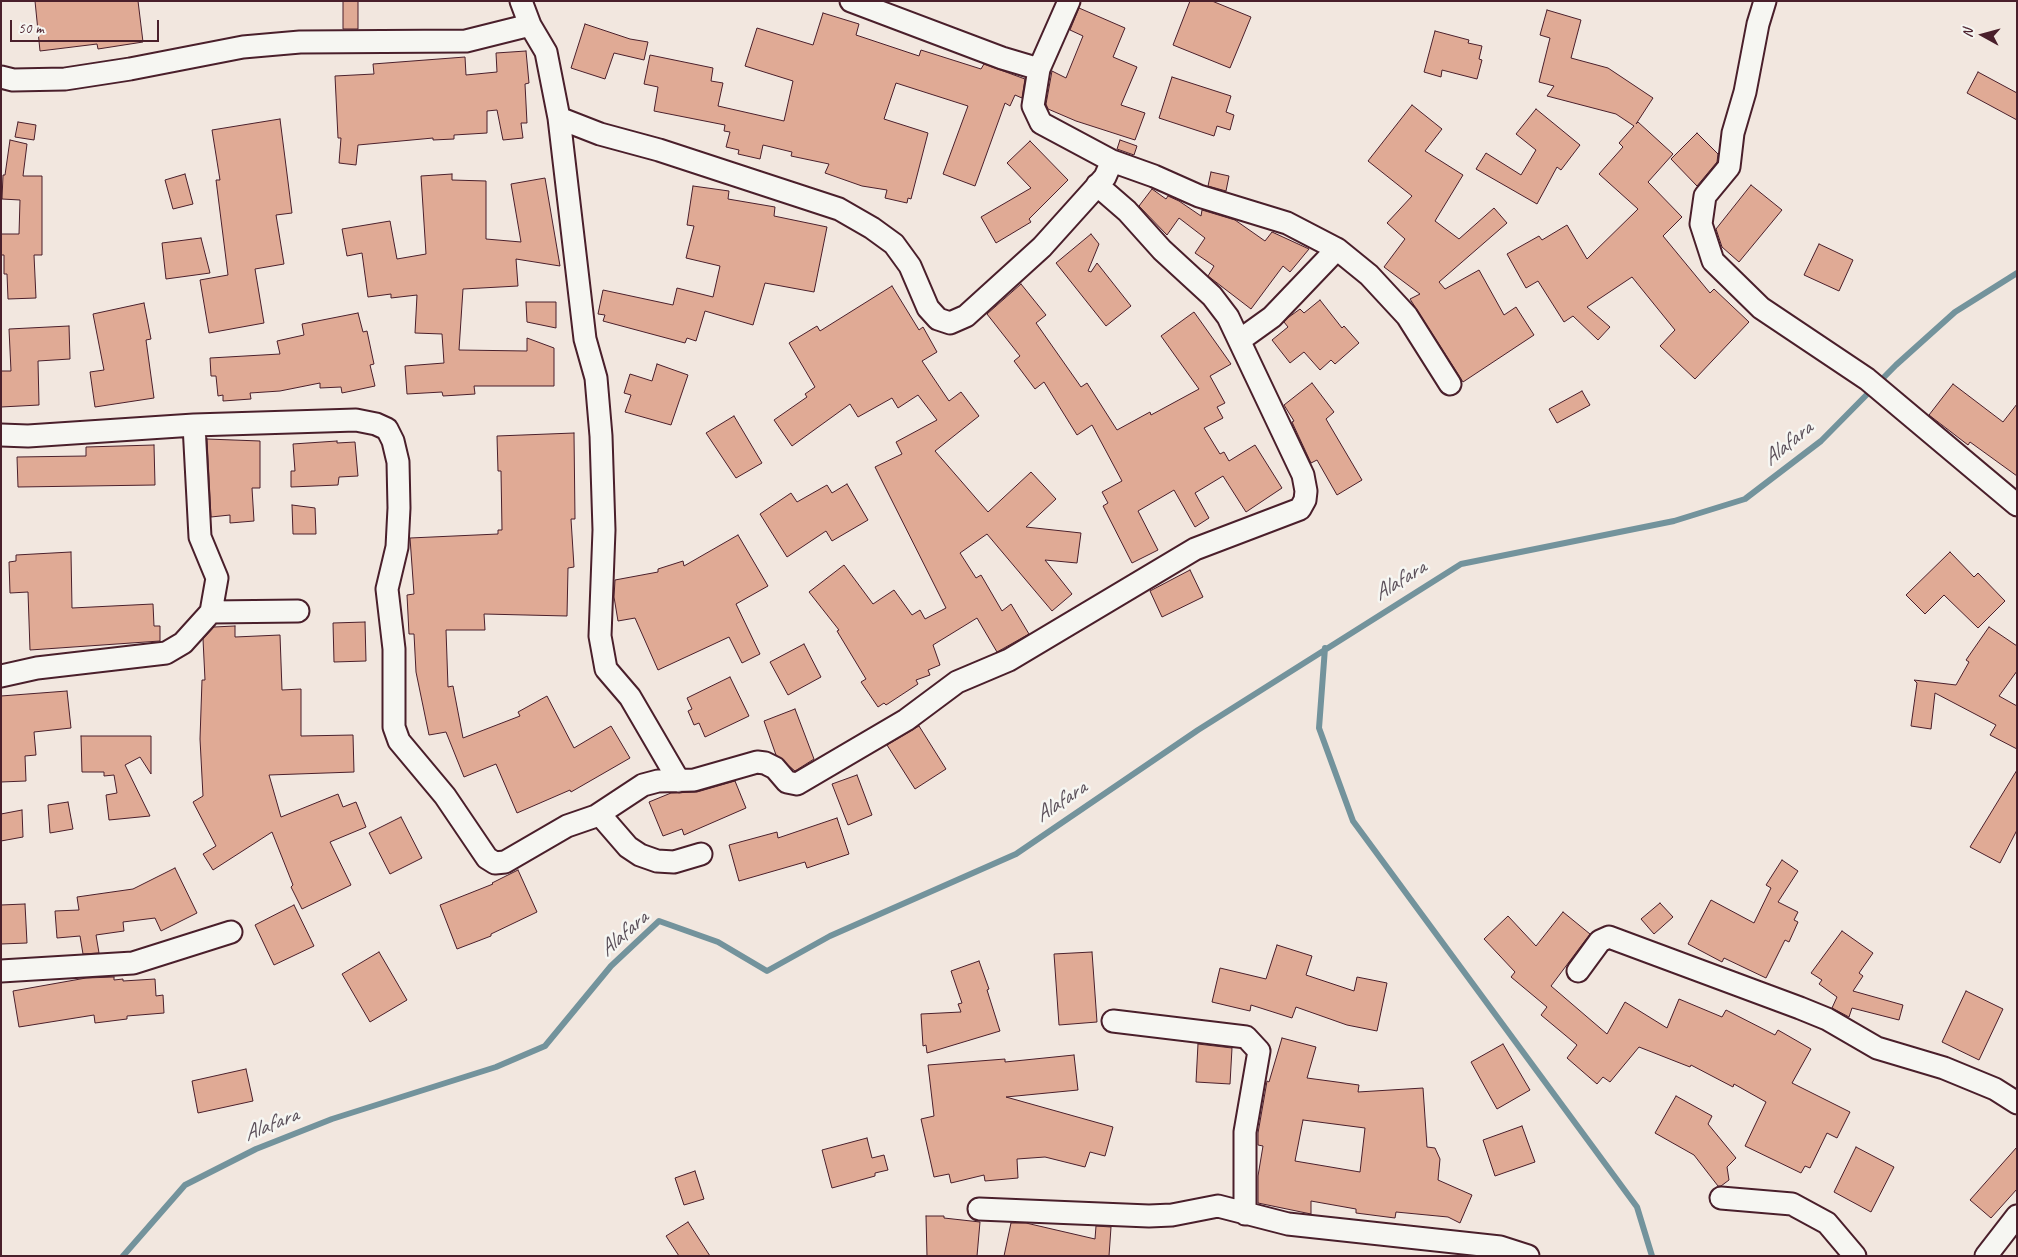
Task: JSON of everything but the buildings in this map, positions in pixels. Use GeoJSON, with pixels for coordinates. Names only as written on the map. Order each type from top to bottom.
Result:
{"type":"FeatureCollection","features":[{"type":"Feature","properties":{"kind":"street"},"geometry":{"type":"LineString","coordinates":[[521,1],[530,25],[546,52],[559,118],[585,339],[596,378],[601,436],[604,530],[600,636],[606,669],[630,697],[679,781]]}},
{"type":"Feature","properties":{"kind":"street"},"geometry":{"type":"LineString","coordinates":[[851,1],[1002,58],[1039,69]]}},
{"type":"Feature","properties":{"kind":"street"},"geometry":{"type":"LineString","coordinates":[[1069,1],[1039,69],[1033,106],[1040,123],[1112,161],[1154,176],[1199,196],[1287,223],[1337,249],[1369,275],[1407,316],[1450,384]]}},
{"type":"Feature","properties":{"kind":"street"},"geometry":{"type":"LineString","coordinates":[[1760,3],[1745,92],[1732,133],[1729,167],[1705,196],[1702,224],[1713,261],[1761,308],[1867,378],[2017,505]]}},
{"type":"Feature","properties":{"kind":"street"},"geometry":{"type":"LineString","coordinates":[[1,77],[13,80],[64,79],[130,70],[242,47],[290,43],[466,41],[530,25]]}},
{"type":"Feature","properties":{"kind":"street"},"geometry":{"type":"LineString","coordinates":[[559,118],[600,134],[659,150],[839,209],[872,228],[894,244],[910,266],[928,308],[938,319],[950,323],[966,316],[1042,247],[1105,177],[1112,161]]}},
{"type":"Feature","properties":{"kind":"street"},"geometry":{"type":"LineString","coordinates":[[1,435],[28,436],[194,425],[356,420],[376,424],[387,429],[393,441],[398,462],[399,508],[397,547],[387,588],[394,650],[394,727],[398,740],[445,796],[487,858],[495,863],[505,862],[567,826],[596,816],[643,785],[658,781],[694,780],[756,762],[765,763],[775,768],[787,782],[797,784],[906,720],[957,682],[1009,660],[1195,549],[1300,509],[1305,500],[1306,491],[1303,475],[1228,317],[1212,296],[1162,250],[1127,211],[1097,185]]}},
{"type":"Feature","properties":{"kind":"street"},"geometry":{"type":"LineString","coordinates":[[1240,340],[1272,317],[1337,249]]}},
{"type":"Feature","properties":{"kind":"street"},"geometry":{"type":"LineString","coordinates":[[1,676],[37,668],[166,653],[183,643],[211,612],[217,578],[200,538],[194,425]]}},
{"type":"Feature","properties":{"kind":"street"},"geometry":{"type":"LineString","coordinates":[[211,612],[298,611]]}},
{"type":"Feature","properties":{"kind":"street"},"geometry":{"type":"LineString","coordinates":[[596,816],[602,817],[628,847],[640,855],[657,861],[674,862],[701,854]]}},
{"type":"Feature","properties":{"kind":"street"},"geometry":{"type":"LineString","coordinates":[[1,971],[133,963],[231,932]]}},
{"type":"Feature","properties":{"kind":"street"},"geometry":{"type":"LineString","coordinates":[[1578,971],[1600,941],[1609,937],[1809,1011],[1827,1019],[1877,1048],[1944,1068],[1995,1089],[2017,1103]]}},
{"type":"Feature","properties":{"kind":"street"},"geometry":{"type":"LineString","coordinates":[[1113,1021],[1246,1036],[1259,1051],[1244,1132],[1245,1214]]}},
{"type":"Feature","properties":{"kind":"street"},"geometry":{"type":"LineString","coordinates":[[1721,1198],[1792,1204],[1827,1223],[1854,1256]]}},
{"type":"Feature","properties":{"kind":"street"},"geometry":{"type":"LineString","coordinates":[[979,1209],[1149,1216],[1172,1215],[1218,1206],[1288,1224],[1500,1247],[1528,1256]]}},
{"type":"Feature","properties":{"kind":"street"},"geometry":{"type":"LineString","coordinates":[[1986,1256],[2015,1220]]}},
{"type":"Feature","properties":{"kind":"waterway","name":"Alafara"},"geometry":{"type":"LineString","coordinates":[[123,1256],[185,1185],[256,1149],[332,1119],[496,1067],[545,1046],[611,966],[659,921],[718,942],[767,971],[830,936],[1016,854],[1198,730],[1461,564],[1674,521],[1745,499],[1821,441],[1896,365],[1955,312],[2017,273]]}},
{"type":"Feature","properties":{"kind":"waterway"},"geometry":{"type":"LineString","coordinates":[[1325,648],[1319,728],[1353,821],[1637,1207],[1652,1256]]}}]}
